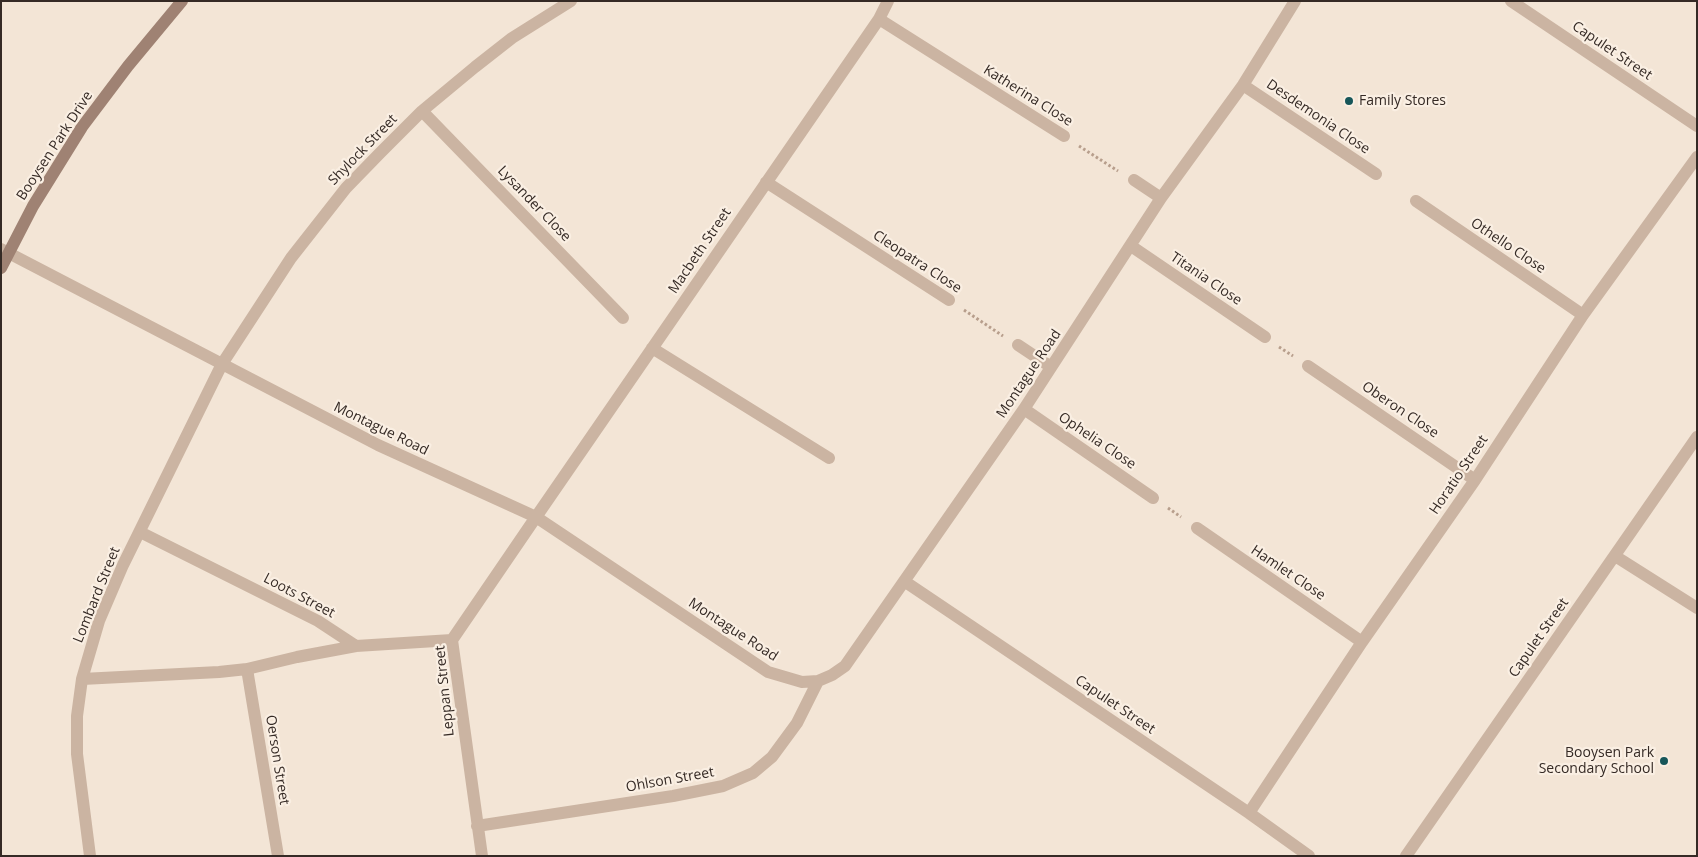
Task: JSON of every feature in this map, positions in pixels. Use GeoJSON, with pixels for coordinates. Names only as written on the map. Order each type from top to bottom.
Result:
{"type":"FeatureCollection","features":[{"type":"Feature","properties":{"kind":"street","name":"Booysen Park Drive"},"geometry":{"type":"LineString","coordinates":[[1,268],[5,250],[82,127],[128,66],[182,1]]}},
{"type":"Feature","properties":{"kind":"street","name":"Shylock Street"},"geometry":{"type":"LineString","coordinates":[[222,364],[290,258],[346,188],[422,111],[512,38],[572,1]]}},
{"type":"Feature","properties":{"kind":"street","name":"Macbeth Street"},"geometry":{"type":"LineString","coordinates":[[536,517],[879,19],[888,1]]}},
{"type":"Feature","properties":{"kind":"street","name":"Montague Road"},"geometry":{"type":"LineString","coordinates":[[5,250],[378,445],[536,517],[768,672],[802,682],[818,681],[832,675],[845,666],[1024,409],[1161,198],[1243,85],[1295,1]]}},
{"type":"Feature","properties":{"kind":"street","name":"Capulet Street"},"geometry":{"type":"LineString","coordinates":[[1512,1],[1697,126]]}},
{"type":"Feature","properties":{"kind":"street","name":"Katherina Close"},"geometry":{"type":"LineString","coordinates":[[879,19],[1064,136]]}},
{"type":"Feature","properties":{"kind":"street","name":"Desdemonia Close"},"geometry":{"type":"LineString","coordinates":[[1243,85],[1376,174]]}},
{"type":"Feature","properties":{"kind":"street","name":"Lysander Close"},"geometry":{"type":"LineString","coordinates":[[422,111],[623,318]]}},
{"type":"Feature","properties":{"kind":"street","name":"Horatio Street"},"geometry":{"type":"LineString","coordinates":[[1249,813],[1362,642],[1475,480],[1583,315],[1697,157]]}},
{"type":"Feature","properties":{"kind":"street"},"geometry":{"type":"LineString","coordinates":[[1134,180],[1161,198]]}},
{"type":"Feature","properties":{"kind":"street","name":"Cleopatra Close"},"geometry":{"type":"LineString","coordinates":[[766,182],[949,300]]}},
{"type":"Feature","properties":{"kind":"street","name":"Othello Close"},"geometry":{"type":"LineString","coordinates":[[1416,201],[1583,315]]}},
{"type":"Feature","properties":{"kind":"street","name":"Titania Close"},"geometry":{"type":"LineString","coordinates":[[1131,246],[1265,337]]}},
{"type":"Feature","properties":{"kind":"street"},"geometry":{"type":"LineString","coordinates":[[1018,346],[1051,367]]}},
{"type":"Feature","properties":{"kind":"street"},"geometry":{"type":"LineString","coordinates":[[652,348],[829,458]]}},
{"type":"Feature","properties":{"kind":"street","name":"Lombard Street"},"geometry":{"type":"LineString","coordinates":[[90,856],[77,754],[76,716],[82,678],[99,621],[123,566],[222,364]]}},
{"type":"Feature","properties":{"kind":"street","name":"Oberon Close"},"geometry":{"type":"LineString","coordinates":[[1308,366],[1475,480]]}},
{"type":"Feature","properties":{"kind":"street","name":"Ophelia Close"},"geometry":{"type":"LineString","coordinates":[[1024,409],[1153,498]]}},
{"type":"Feature","properties":{"kind":"street","name":"Capulet Street"},"geometry":{"type":"LineString","coordinates":[[1406,856],[1697,437]]}},
{"type":"Feature","properties":{"kind":"street","name":"Leppan Street"},"geometry":{"type":"LineString","coordinates":[[482,856],[452,640],[536,517]]}},
{"type":"Feature","properties":{"kind":"street","name":"Hamlet Close"},"geometry":{"type":"LineString","coordinates":[[1197,528],[1362,642]]}},
{"type":"Feature","properties":{"kind":"street","name":"Loots Street"},"geometry":{"type":"LineString","coordinates":[[140,532],[318,621],[356,646]]}},
{"type":"Feature","properties":{"kind":"street"},"geometry":{"type":"LineString","coordinates":[[1615,556],[1697,608]]}},
{"type":"Feature","properties":{"kind":"street","name":"Capulet Street"},"geometry":{"type":"LineString","coordinates":[[904,581],[1249,813],[1309,856]]}},
{"type":"Feature","properties":{"kind":"street"},"geometry":{"type":"LineString","coordinates":[[82,678],[219,672],[247,669],[356,646],[452,640]]}},
{"type":"Feature","properties":{"kind":"street","name":"Oerson Street"},"geometry":{"type":"LineString","coordinates":[[247,669],[278,856]]}},
{"type":"Feature","properties":{"kind":"street","name":"Ohlson Street"},"geometry":{"type":"LineString","coordinates":[[477,826],[672,796],[723,786],[753,773],[772,757],[797,723],[818,681]]}},
{"type":"Feature","properties":{"kind":"path","name":"Katherina Close"},"geometry":{"type":"LineString","coordinates":[[1064,136],[1134,180]]}},
{"type":"Feature","properties":{"kind":"path","name":"Cleopatra Close"},"geometry":{"type":"LineString","coordinates":[[949,300],[1018,346]]}},
{"type":"Feature","properties":{"kind":"place","name":"Family Stores"},"geometry":{"type":"Point","coordinates":[1349,101]}},
{"type":"Feature","properties":{"kind":"place","name":"Booysen Park Secondary School"},"geometry":{"type":"Point","coordinates":[1664,761]}}]}
